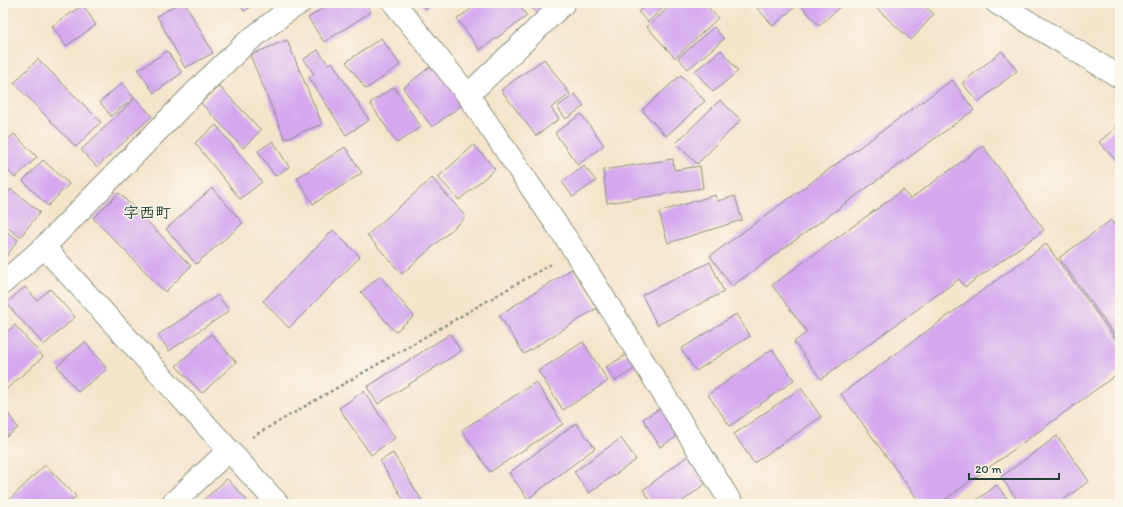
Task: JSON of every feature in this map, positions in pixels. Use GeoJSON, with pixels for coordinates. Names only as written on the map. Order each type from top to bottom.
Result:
{"type":"FeatureCollection","features":[{"type":"Feature","properties":{"kind":"street"},"geometry":{"type":"LineString","coordinates":[[3,283],[44,247],[246,43],[283,14],[300,3]]}},
{"type":"Feature","properties":{"kind":"street"},"geometry":{"type":"LineString","coordinates":[[394,3],[468,95],[574,250],[732,504]]}},
{"type":"Feature","properties":{"kind":"street"},"geometry":{"type":"LineString","coordinates":[[468,95],[564,3]]}},
{"type":"Feature","properties":{"kind":"street"},"geometry":{"type":"LineString","coordinates":[[997,3],[1120,77]]}},
{"type":"Feature","properties":{"kind":"street"},"geometry":{"type":"LineString","coordinates":[[44,247],[278,504]]}},
{"type":"Feature","properties":{"kind":"street"},"geometry":{"type":"LineString","coordinates":[[172,504],[229,450]]}},
{"type":"Feature","properties":{"kind":"path"},"geometry":{"type":"LineString","coordinates":[[229,450],[574,250]]}},
{"type":"Feature","properties":{"kind":"building"},"geometry":{"type":"Polygon","coordinates":[[[180,3],[185,3],[213,53],[185,68],[157,16],[180,3]]]}},
{"type":"Feature","properties":{"kind":"building"},"geometry":{"type":"Polygon","coordinates":[[[239,3],[258,3],[244,11],[239,3]]]}},
{"type":"Feature","properties":{"kind":"building"},"geometry":{"type":"Polygon","coordinates":[[[331,3],[366,3],[371,12],[324,42],[308,18],[331,3]]]}},
{"type":"Feature","properties":{"kind":"building"},"geometry":{"type":"Polygon","coordinates":[[[419,3],[431,3],[426,9],[419,3]]]}},
{"type":"Feature","properties":{"kind":"building"},"geometry":{"type":"Polygon","coordinates":[[[479,3],[518,3],[527,16],[480,50],[457,19],[479,3]]]}},
{"type":"Feature","properties":{"kind":"building"},"geometry":{"type":"Polygon","coordinates":[[[528,3],[551,3],[537,14],[528,3]]]}},
{"type":"Feature","properties":{"kind":"building"},"geometry":{"type":"Polygon","coordinates":[[[629,3],[640,3],[634,8],[629,3]]]}},
{"type":"Feature","properties":{"kind":"building"},"geometry":{"type":"Polygon","coordinates":[[[648,3],[668,3],[648,22],[638,12],[648,3]]]}},
{"type":"Feature","properties":{"kind":"building"},"geometry":{"type":"Polygon","coordinates":[[[673,3],[704,3],[718,18],[675,58],[647,27],[673,3]]]}},
{"type":"Feature","properties":{"kind":"building"},"geometry":{"type":"Polygon","coordinates":[[[753,3],[791,3],[795,7],[773,26],[753,3]]]}},
{"type":"Feature","properties":{"kind":"building"},"geometry":{"type":"Polygon","coordinates":[[[799,3],[844,3],[819,26],[799,3]]]}},
{"type":"Feature","properties":{"kind":"building"},"geometry":{"type":"Polygon","coordinates":[[[871,3],[921,3],[934,14],[911,40],[871,3]]]}},
{"type":"Feature","properties":{"kind":"building"},"geometry":{"type":"Polygon","coordinates":[[[83,5],[96,25],[66,46],[52,26],[83,5]]]}},
{"type":"Feature","properties":{"kind":"building"},"geometry":{"type":"Polygon","coordinates":[[[714,27],[724,39],[688,69],[678,58],[714,27]]]}},
{"type":"Feature","properties":{"kind":"building"},"geometry":{"type":"Polygon","coordinates":[[[381,38],[400,65],[366,89],[346,62],[381,38]]]}},
{"type":"Feature","properties":{"kind":"building"},"geometry":{"type":"Polygon","coordinates":[[[287,40],[322,124],[285,139],[250,55],[287,40]]]}},
{"type":"Feature","properties":{"kind":"building"},"geometry":{"type":"Polygon","coordinates":[[[318,50],[328,64],[332,62],[369,120],[346,135],[309,77],[314,74],[304,59],[318,50]]]}},
{"type":"Feature","properties":{"kind":"building"},"geometry":{"type":"Polygon","coordinates":[[[721,50],[738,71],[713,92],[695,71],[721,50]]]}},
{"type":"Feature","properties":{"kind":"building"},"geometry":{"type":"Polygon","coordinates":[[[167,51],[182,73],[154,93],[138,70],[167,51]]]}},
{"type":"Feature","properties":{"kind":"building"},"geometry":{"type":"Polygon","coordinates":[[[1002,51],[1017,71],[978,102],[962,83],[1002,51]]]}},
{"type":"Feature","properties":{"kind":"building"},"geometry":{"type":"Polygon","coordinates":[[[38,59],[101,122],[76,147],[14,83],[38,59]]]}},
{"type":"Feature","properties":{"kind":"building"},"geometry":{"type":"Polygon","coordinates":[[[544,59],[570,94],[551,108],[559,119],[536,136],[501,90],[544,59]]]}},
{"type":"Feature","properties":{"kind":"building"},"geometry":{"type":"Polygon","coordinates":[[[436,62],[466,102],[432,127],[403,88],[436,62]]]}},
{"type":"Feature","properties":{"kind":"building"},"geometry":{"type":"Polygon","coordinates":[[[681,75],[705,101],[666,136],[642,110],[681,75]]]}},
{"type":"Feature","properties":{"kind":"building"},"geometry":{"type":"Polygon","coordinates":[[[952,80],[974,110],[732,286],[710,256],[952,80]]]}},
{"type":"Feature","properties":{"kind":"building"},"geometry":{"type":"Polygon","coordinates":[[[122,83],[134,98],[111,116],[100,102],[122,83]]]}},
{"type":"Feature","properties":{"kind":"building"},"geometry":{"type":"Polygon","coordinates":[[[219,86],[261,130],[243,148],[201,103],[219,86]]]}},
{"type":"Feature","properties":{"kind":"building"},"geometry":{"type":"Polygon","coordinates":[[[394,87],[421,127],[397,143],[370,103],[394,87]]]}},
{"type":"Feature","properties":{"kind":"building"},"geometry":{"type":"Polygon","coordinates":[[[575,94],[584,106],[566,119],[557,107],[575,94]]]}},
{"type":"Feature","properties":{"kind":"building"},"geometry":{"type":"Polygon","coordinates":[[[135,98],[152,116],[97,167],[81,150],[135,98]]]}},
{"type":"Feature","properties":{"kind":"building"},"geometry":{"type":"Polygon","coordinates":[[[720,100],[741,120],[697,164],[676,143],[720,100]]]}},
{"type":"Feature","properties":{"kind":"building"},"geometry":{"type":"Polygon","coordinates":[[[581,114],[604,145],[578,165],[555,133],[581,114]]]}},
{"type":"Feature","properties":{"kind":"building"},"geometry":{"type":"Polygon","coordinates":[[[1120,124],[1120,162],[1118,163],[1099,142],[1120,124]]]}},
{"type":"Feature","properties":{"kind":"building"},"geometry":{"type":"Polygon","coordinates":[[[216,125],[262,182],[240,199],[195,143],[216,125]]]}},
{"type":"Feature","properties":{"kind":"building"},"geometry":{"type":"Polygon","coordinates":[[[14,134],[37,157],[15,178],[3,165],[3,144],[14,134]]]}},
{"type":"Feature","properties":{"kind":"building"},"geometry":{"type":"Polygon","coordinates":[[[273,141],[289,167],[275,176],[258,151],[273,141]]]}},
{"type":"Feature","properties":{"kind":"building"},"geometry":{"type":"Polygon","coordinates":[[[474,145],[495,169],[459,200],[438,177],[474,145]]]}},
{"type":"Feature","properties":{"kind":"building"},"geometry":{"type":"Polygon","coordinates":[[[983,146],[1044,230],[965,287],[959,279],[821,379],[794,342],[807,332],[772,285],[903,190],[910,199],[983,146]]]}},
{"type":"Feature","properties":{"kind":"building"},"geometry":{"type":"Polygon","coordinates":[[[345,147],[362,173],[313,204],[297,178],[345,147]]]}},
{"type":"Feature","properties":{"kind":"building"},"geometry":{"type":"Polygon","coordinates":[[[673,159],[674,170],[700,166],[703,188],[607,203],[603,170],[673,159]]]}},
{"type":"Feature","properties":{"kind":"building"},"geometry":{"type":"Polygon","coordinates":[[[43,160],[69,184],[48,206],[23,181],[43,160]]]}},
{"type":"Feature","properties":{"kind":"building"},"geometry":{"type":"Polygon","coordinates":[[[584,166],[596,181],[573,197],[562,182],[584,166]]]}},
{"type":"Feature","properties":{"kind":"building"},"geometry":{"type":"Polygon","coordinates":[[[432,178],[466,217],[402,274],[367,235],[432,178]]]}},
{"type":"Feature","properties":{"kind":"building"},"geometry":{"type":"Polygon","coordinates":[[[212,188],[243,223],[196,264],[166,229],[212,188]]]}},
{"type":"Feature","properties":{"kind":"building"},"geometry":{"type":"Polygon","coordinates":[[[11,189],[40,212],[20,237],[3,224],[3,200],[11,189]]]}},
{"type":"Feature","properties":{"kind":"building"},"geometry":{"type":"Polygon","coordinates":[[[119,193],[191,266],[165,292],[93,218],[119,193]]]}},
{"type":"Feature","properties":{"kind":"building"},"geometry":{"type":"Polygon","coordinates":[[[715,195],[717,201],[735,196],[742,220],[668,243],[659,212],[715,195]]]}},
{"type":"Feature","properties":{"kind":"building"},"geometry":{"type":"Polygon","coordinates":[[[1111,220],[1120,233],[1120,342],[1059,258],[1111,220]]]}},
{"type":"Feature","properties":{"kind":"building"},"geometry":{"type":"Polygon","coordinates":[[[3,229],[18,240],[3,261],[3,229]]]}},
{"type":"Feature","properties":{"kind":"building"},"geometry":{"type":"Polygon","coordinates":[[[333,230],[360,257],[289,328],[263,301],[333,230]]]}},
{"type":"Feature","properties":{"kind":"building"},"geometry":{"type":"Polygon","coordinates":[[[1046,244],[1120,345],[1120,372],[939,504],[921,504],[841,394],[1046,244]]]}},
{"type":"Feature","properties":{"kind":"building"},"geometry":{"type":"Polygon","coordinates":[[[710,262],[724,292],[657,325],[642,295],[710,262]]]}},
{"type":"Feature","properties":{"kind":"building"},"geometry":{"type":"Polygon","coordinates":[[[572,269],[597,308],[524,354],[499,315],[572,269]]]}},
{"type":"Feature","properties":{"kind":"building"},"geometry":{"type":"Polygon","coordinates":[[[380,276],[414,316],[395,332],[361,292],[380,276]]]}},
{"type":"Feature","properties":{"kind":"building"},"geometry":{"type":"Polygon","coordinates":[[[25,287],[37,300],[50,289],[75,317],[44,345],[6,303],[25,287]]]}},
{"type":"Feature","properties":{"kind":"building"},"geometry":{"type":"Polygon","coordinates":[[[218,295],[229,311],[169,351],[158,335],[218,295]]]}},
{"type":"Feature","properties":{"kind":"building"},"geometry":{"type":"Polygon","coordinates":[[[736,314],[750,336],[696,371],[681,349],[736,314]]]}},
{"type":"Feature","properties":{"kind":"building"},"geometry":{"type":"Polygon","coordinates":[[[15,325],[43,357],[3,392],[3,335],[15,325]]]}},
{"type":"Feature","properties":{"kind":"building"},"geometry":{"type":"Polygon","coordinates":[[[211,334],[236,362],[202,393],[176,366],[211,334]]]}},
{"type":"Feature","properties":{"kind":"building"},"geometry":{"type":"Polygon","coordinates":[[[450,334],[461,351],[378,404],[367,387],[450,334]]]}},
{"type":"Feature","properties":{"kind":"building"},"geometry":{"type":"Polygon","coordinates":[[[85,342],[107,369],[78,392],[57,366],[85,342]]]}},
{"type":"Feature","properties":{"kind":"building"},"geometry":{"type":"Polygon","coordinates":[[[583,342],[608,381],[563,410],[538,371],[583,342]]]}},
{"type":"Feature","properties":{"kind":"building"},"geometry":{"type":"Polygon","coordinates":[[[772,349],[794,380],[730,426],[708,395],[772,349]]]}},
{"type":"Feature","properties":{"kind":"building"},"geometry":{"type":"Polygon","coordinates":[[[631,352],[639,366],[615,381],[606,367],[631,352]]]}},
{"type":"Feature","properties":{"kind":"building"},"geometry":{"type":"Polygon","coordinates":[[[536,382],[563,424],[490,472],[462,430],[536,382]]]}},
{"type":"Feature","properties":{"kind":"building"},"geometry":{"type":"Polygon","coordinates":[[[801,388],[821,417],[754,463],[734,434],[801,388]]]}},
{"type":"Feature","properties":{"kind":"building"},"geometry":{"type":"Polygon","coordinates":[[[364,391],[395,438],[371,455],[339,408],[364,391]]]}},
{"type":"Feature","properties":{"kind":"building"},"geometry":{"type":"Polygon","coordinates":[[[3,406],[18,428],[3,439],[3,406]]]}},
{"type":"Feature","properties":{"kind":"building"},"geometry":{"type":"Polygon","coordinates":[[[664,406],[681,434],[660,447],[643,419],[664,406]]]}},
{"type":"Feature","properties":{"kind":"building"},"geometry":{"type":"Polygon","coordinates":[[[576,423],[595,448],[528,499],[509,473],[576,423]]]}},
{"type":"Feature","properties":{"kind":"building"},"geometry":{"type":"Polygon","coordinates":[[[1057,436],[1089,481],[1058,504],[1020,504],[1001,477],[1057,436]]]}},
{"type":"Feature","properties":{"kind":"building"},"geometry":{"type":"Polygon","coordinates":[[[621,438],[636,460],[589,493],[574,472],[621,438]]]}},
{"type":"Feature","properties":{"kind":"building"},"geometry":{"type":"Polygon","coordinates":[[[393,453],[424,504],[406,504],[380,461],[393,453]]]}},
{"type":"Feature","properties":{"kind":"building"},"geometry":{"type":"Polygon","coordinates":[[[689,455],[709,481],[679,504],[653,504],[643,490],[689,455]]]}},
{"type":"Feature","properties":{"kind":"building"},"geometry":{"type":"Polygon","coordinates":[[[45,465],[76,496],[68,504],[5,504],[45,465]]]}},
{"type":"Feature","properties":{"kind":"building"},"geometry":{"type":"Polygon","coordinates":[[[227,479],[247,500],[242,504],[199,504],[227,479]]]}},
{"type":"Feature","properties":{"kind":"building"},"geometry":{"type":"Polygon","coordinates":[[[997,485],[1011,504],[971,504],[997,485]]]}},
{"type":"Feature","properties":{"kind":"district","name":"字西町"},"geometry":{"type":"Point","coordinates":[147,212]}}]}
